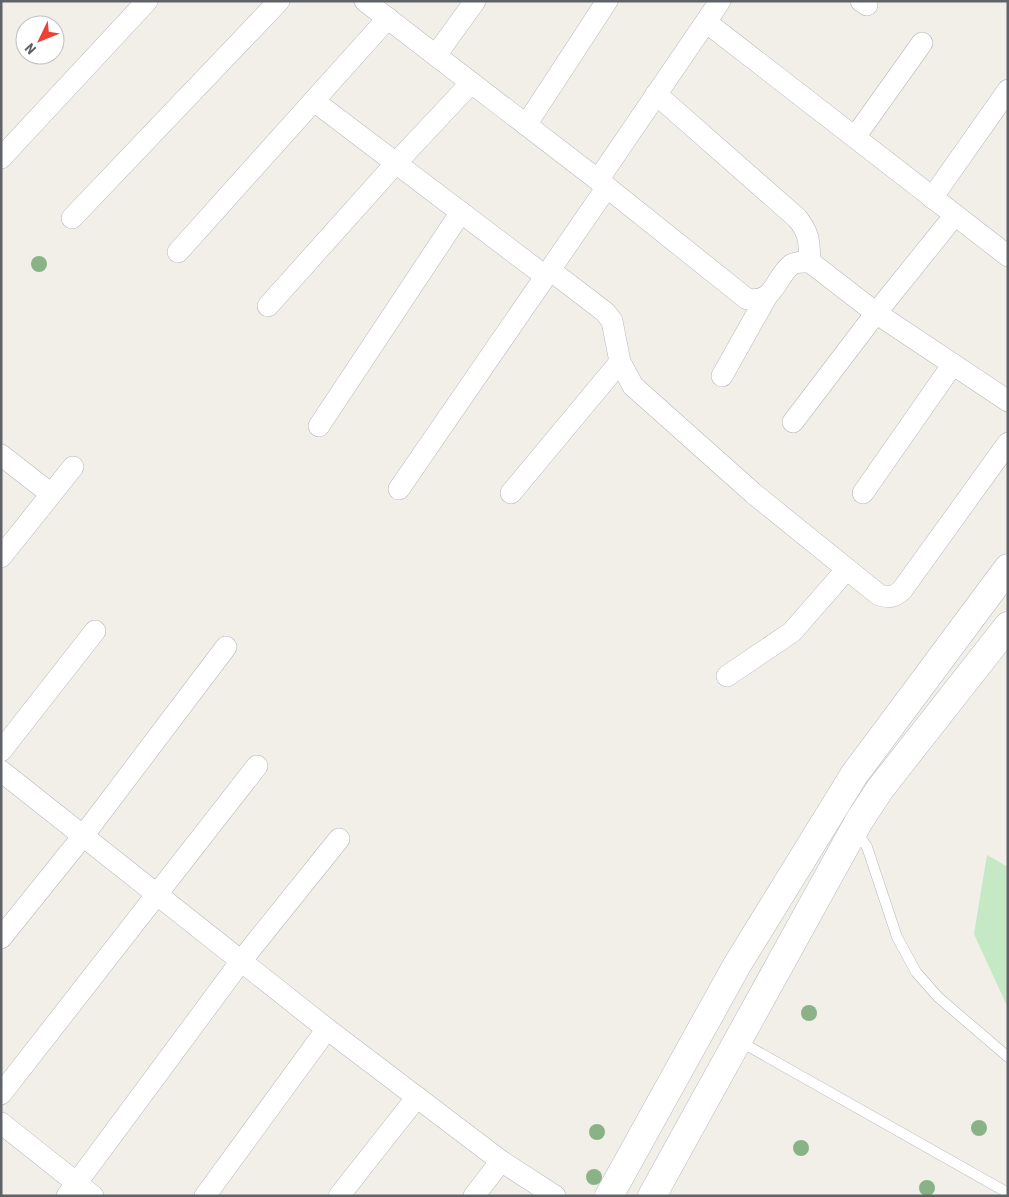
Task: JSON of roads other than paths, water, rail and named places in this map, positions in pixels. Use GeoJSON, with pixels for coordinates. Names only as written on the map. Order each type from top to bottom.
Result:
{"type":"FeatureCollection","features":[{"type":"Feature","properties":{"kind":"street"},"geometry":{"type":"LineString","coordinates":[[1,158],[148,1]]}},
{"type":"Feature","properties":{"kind":"street"},"geometry":{"type":"LineString","coordinates":[[72,218],[279,1]]}},
{"type":"Feature","properties":{"kind":"street"},"geometry":{"type":"LineString","coordinates":[[365,1],[747,299],[758,301],[767,296]]}},
{"type":"Feature","properties":{"kind":"street"},"geometry":{"type":"LineString","coordinates":[[436,56],[475,1]]}},
{"type":"Feature","properties":{"kind":"street"},"geometry":{"type":"LineString","coordinates":[[526,125],[607,1]]}},
{"type":"Feature","properties":{"kind":"street"},"geometry":{"type":"LineString","coordinates":[[399,489],[548,273],[656,94],[720,1]]}},
{"type":"Feature","properties":{"kind":"street"},"geometry":{"type":"LineString","coordinates":[[178,252],[388,18]]}},
{"type":"Feature","properties":{"kind":"street"},"geometry":{"type":"LineString","coordinates":[[706,22],[932,198],[1004,246]]}},
{"type":"Feature","properties":{"kind":"street"},"geometry":{"type":"LineString","coordinates":[[855,138],[922,43]]}},
{"type":"Feature","properties":{"kind":"street"},"geometry":{"type":"LineString","coordinates":[[268,306],[396,163],[471,83]]}},
{"type":"Feature","properties":{"kind":"street"},"geometry":{"type":"LineString","coordinates":[[932,198],[1008,90]]}},
{"type":"Feature","properties":{"kind":"street"},"geometry":{"type":"LineString","coordinates":[[656,94],[797,218],[805,228],[809,241],[810,262]]}},
{"type":"Feature","properties":{"kind":"street"},"geometry":{"type":"LineString","coordinates":[[314,101],[461,212],[605,312],[612,321],[620,362],[633,386],[753,493],[879,595],[888,598],[895,596],[902,590],[1008,443]]}},
{"type":"Feature","properties":{"kind":"street"},"geometry":{"type":"LineString","coordinates":[[319,426],[461,212]]}},
{"type":"Feature","properties":{"kind":"street"},"geometry":{"type":"LineString","coordinates":[[793,422],[876,313],[955,215]]}},
{"type":"Feature","properties":{"kind":"street"},"geometry":{"type":"LineString","coordinates":[[722,376],[767,296],[791,265],[800,262],[810,262],[876,313],[1008,401]]}},
{"type":"Feature","properties":{"kind":"street"},"geometry":{"type":"LineString","coordinates":[[511,494],[620,362]]}},
{"type":"Feature","properties":{"kind":"street"},"geometry":{"type":"LineString","coordinates":[[863,493],[953,364]]}},
{"type":"Feature","properties":{"kind":"street"},"geometry":{"type":"LineString","coordinates":[[1,455],[51,494]]}},
{"type":"Feature","properties":{"kind":"street"},"geometry":{"type":"LineString","coordinates":[[1,557],[72,468]]}},
{"type":"Feature","properties":{"kind":"street"},"geometry":{"type":"LineString","coordinates":[[609,1196],[737,965],[854,775],[1008,568]]}},
{"type":"Feature","properties":{"kind":"street"},"geometry":{"type":"LineString","coordinates":[[727,676],[792,632],[847,569]]}},
{"type":"Feature","properties":{"kind":"street"},"geometry":{"type":"LineString","coordinates":[[652,1196],[867,810],[1008,626]]}},
{"type":"Feature","properties":{"kind":"street"},"geometry":{"type":"LineString","coordinates":[[1,751],[95,631]]}},
{"type":"Feature","properties":{"kind":"street"},"geometry":{"type":"LineString","coordinates":[[1,938],[83,836],[226,647]]}},
{"type":"Feature","properties":{"kind":"street"},"geometry":{"type":"LineString","coordinates":[[1,1094],[257,766]]}},
{"type":"Feature","properties":{"kind":"street"},"geometry":{"type":"LineString","coordinates":[[1,771],[327,1029],[501,1161],[555,1196]]}},
{"type":"Feature","properties":{"kind":"street"},"geometry":{"type":"LineString","coordinates":[[1,1123],[79,1191],[241,961],[339,839]]}},
{"type":"Feature","properties":{"kind":"street"},"geometry":{"type":"LineString","coordinates":[[205,1196],[327,1029]]}},
{"type":"Feature","properties":{"kind":"street"},"geometry":{"type":"LineString","coordinates":[[339,1196],[417,1097]]}},
{"type":"Feature","properties":{"kind":"street"},"geometry":{"type":"LineString","coordinates":[[474,1196],[501,1161]]}},
{"type":"Feature","properties":{"kind":"lane"},"geometry":{"type":"LineString","coordinates":[[867,810],[867,847],[897,937],[916,972],[938,997],[1008,1058]]}},
{"type":"Feature","properties":{"kind":"lane"},"geometry":{"type":"LineString","coordinates":[[737,1041],[1008,1193]]}}]}
